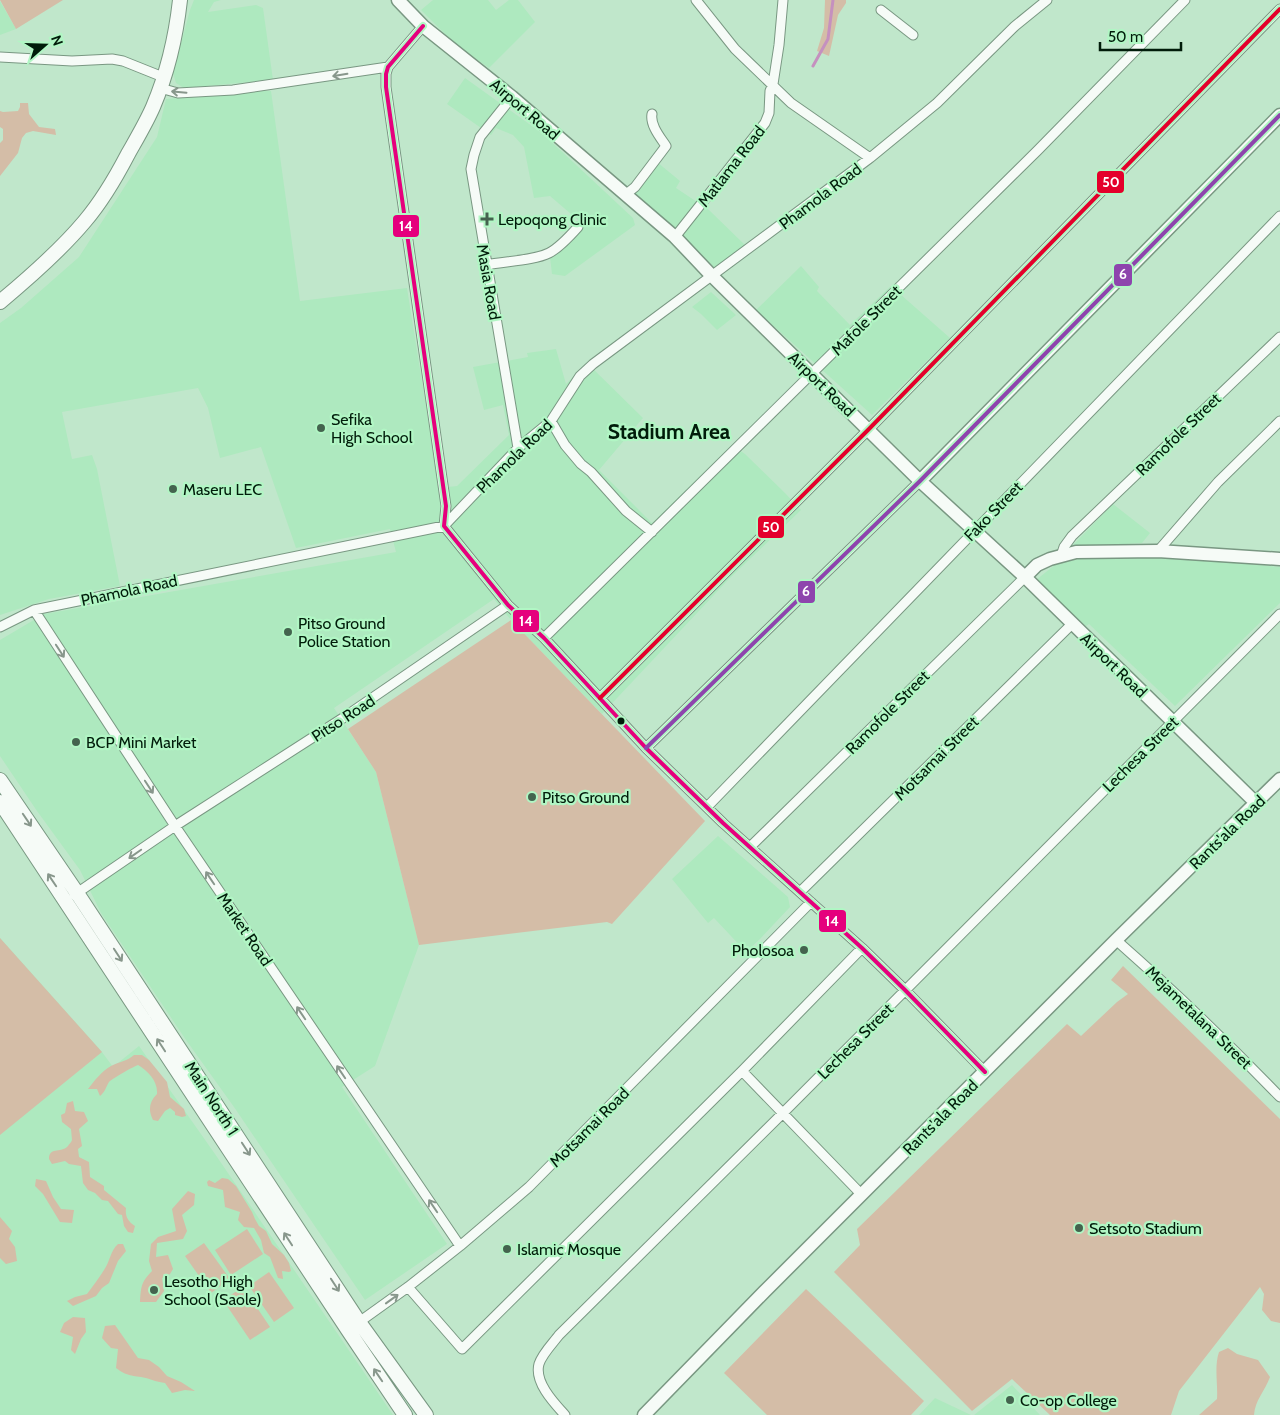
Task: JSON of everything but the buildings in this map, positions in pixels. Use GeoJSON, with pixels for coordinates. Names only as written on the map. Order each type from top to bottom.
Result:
{"type":"FeatureCollection","features":[{"type":"Feature","properties":{"kind":"main road"},"geometry":{"type":"LineString","coordinates":[[0,302],[28,279],[87,220],[118,173],[152,108],[162,82],[172,48],[180,0]]}},
{"type":"Feature","properties":{"kind":"main road","name":"Main North 1"},"geometry":{"type":"LineString","coordinates":[[0,780],[72,897],[353,1326],[405,1415]]}},
{"type":"Feature","properties":{"kind":"main road","name":"Main North 1"},"geometry":{"type":"LineString","coordinates":[[0,802],[72,897]]}},
{"type":"Feature","properties":{"kind":"main road","name":"Main North 1"},"geometry":{"type":"LineString","coordinates":[[353,1326],[426,1415]]}},
{"type":"Feature","properties":{"kind":"street","name":"Airport Road"},"geometry":{"type":"LineString","coordinates":[[398,0],[422,26],[512,97],[675,237],[712,276],[920,481],[1025,577],[1256,803]]}},
{"type":"Feature","properties":{"kind":"street"},"geometry":{"type":"LineString","coordinates":[[696,0],[735,49],[773,84],[790,103],[870,158]]}},
{"type":"Feature","properties":{"kind":"street","name":"Matlama Road"},"geometry":{"type":"LineString","coordinates":[[675,237],[765,123],[769,113],[770,91],[773,84],[779,45],[783,0]]}},
{"type":"Feature","properties":{"kind":"street","name":"Phamola Road"},"geometry":{"type":"LineString","coordinates":[[0,627],[34,610],[444,526],[518,448],[551,420],[580,376],[593,364],[870,158],[937,104],[1015,26],[1047,0]]}},
{"type":"Feature","properties":{"kind":"street","name":"Mafole Street"},"geometry":{"type":"LineString","coordinates":[[544,638],[1038,150],[1185,0]]}},
{"type":"Feature","properties":{"kind":"street"},"geometry":{"type":"LineString","coordinates":[[600,698],[868,430],[1280,9]]}},
{"type":"Feature","properties":{"kind":"street"},"geometry":{"type":"LineString","coordinates":[[881,10],[912,35]]}},
{"type":"Feature","properties":{"kind":"street"},"geometry":{"type":"LineString","coordinates":[[422,26],[388,67],[386,87],[446,506],[444,526],[508,605],[544,638],[646,748],[750,847],[862,948],[985,1072]]}},
{"type":"Feature","properties":{"kind":"street"},"geometry":{"type":"LineString","coordinates":[[0,57],[72,61],[112,59],[123,61],[178,93],[233,90],[388,67]]}},
{"type":"Feature","properties":{"kind":"street","name":"Masia Road"},"geometry":{"type":"LineString","coordinates":[[512,97],[480,137],[471,169],[518,448]]}},
{"type":"Feature","properties":{"kind":"street"},"geometry":{"type":"LineString","coordinates":[[625,196],[635,187],[666,146],[656,130],[651,118],[652,114]]}},
{"type":"Feature","properties":{"kind":"street"},"geometry":{"type":"LineString","coordinates":[[646,748],[920,481],[1280,115]]}},
{"type":"Feature","properties":{"kind":"street","name":"Fako Street"},"geometry":{"type":"LineString","coordinates":[[707,807],[1280,216]]}},
{"type":"Feature","properties":{"kind":"street"},"geometry":{"type":"LineString","coordinates":[[486,264],[526,259],[550,253],[578,227]]}},
{"type":"Feature","properties":{"kind":"street","name":"Ramofole Street"},"geometry":{"type":"LineString","coordinates":[[1061,556],[1064,547],[1072,536],[1280,338]]}},
{"type":"Feature","properties":{"kind":"street"},"geometry":{"type":"LineString","coordinates":[[551,420],[565,445],[581,464],[626,511],[652,532]]}},
{"type":"Feature","properties":{"kind":"street"},"geometry":{"type":"LineString","coordinates":[[1158,551],[1218,482],[1280,421]]}},
{"type":"Feature","properties":{"kind":"street"},"geometry":{"type":"LineString","coordinates":[[1025,577],[1037,565],[1076,552],[1158,551],[1280,559]]}},
{"type":"Feature","properties":{"kind":"street","name":"Ramofole Street"},"geometry":{"type":"LineString","coordinates":[[750,847],[1025,577]]}},
{"type":"Feature","properties":{"kind":"street","name":"Pitso Road"},"geometry":{"type":"LineString","coordinates":[[72,897],[175,826],[343,718],[508,605]]}},
{"type":"Feature","properties":{"kind":"street","name":"Market Road"},"geometry":{"type":"LineString","coordinates":[[34,610],[175,826],[460,1246]]}},
{"type":"Feature","properties":{"kind":"street","name":"Lechesa Street"},"geometry":{"type":"LineString","coordinates":[[565,1415],[544,1388],[537,1374],[539,1363],[559,1335],[1280,614]]}},
{"type":"Feature","properties":{"kind":"street","name":"Motsamai Street"},"geometry":{"type":"LineString","coordinates":[[800,892],[1072,624]]}},
{"type":"Feature","properties":{"kind":"street","name":"Rants'ala Road"},"geometry":{"type":"LineString","coordinates":[[644,1415],[764,1292],[1116,940],[1280,779]]}},
{"type":"Feature","properties":{"kind":"street","name":"Motsamai Road"},"geometry":{"type":"LineString","coordinates":[[353,1326],[408,1287],[460,1246],[529,1187],[811,902]]}},
{"type":"Feature","properties":{"kind":"street","name":"Mejametalana Street"},"geometry":{"type":"LineString","coordinates":[[1116,940],[1173,990],[1280,1097]]}},
{"type":"Feature","properties":{"kind":"street"},"geometry":{"type":"LineString","coordinates":[[408,1287],[462,1349],[742,1071],[862,948]]}},
{"type":"Feature","properties":{"kind":"street"},"geometry":{"type":"LineString","coordinates":[[742,1071],[862,1195]]}},
{"type":"Feature","properties":{"kind":"shaded area"},"geometry":{"type":"Polygon","coordinates":[[[0,0],[63,0],[16,29],[0,0]]]}},
{"type":"Feature","properties":{"kind":"shaded area"},"geometry":{"type":"Polygon","coordinates":[[[194,0],[221,0],[214,2],[208,12],[256,5],[263,8],[273,80],[184,88],[176,83],[173,73],[194,0]]]}},
{"type":"Feature","properties":{"kind":"shaded area"},"geometry":{"type":"Polygon","coordinates":[[[433,0],[488,0],[496,10],[509,0],[518,0],[535,22],[489,68],[455,44],[421,10],[433,0]]]}},
{"type":"Feature","properties":{"kind":"shaded area"},"geometry":{"type":"Polygon","coordinates":[[[825,0],[846,0],[838,15],[829,56],[817,51],[824,28],[825,0]]]}},
{"type":"Feature","properties":{"kind":"shaded area"},"geometry":{"type":"Polygon","coordinates":[[[0,1],[16,29],[0,35],[0,1]]]}},
{"type":"Feature","properties":{"kind":"shaded area"},"geometry":{"type":"Polygon","coordinates":[[[465,78],[543,134],[633,218],[635,225],[565,276],[552,274],[550,257],[585,226],[550,196],[534,198],[524,147],[513,135],[496,128],[491,135],[447,104],[465,78]]]}},
{"type":"Feature","properties":{"kind":"shaded area"},"geometry":{"type":"Polygon","coordinates":[[[271,91],[300,301],[407,288],[439,488],[457,486],[509,435],[503,405],[484,410],[473,367],[528,357],[527,353],[556,349],[566,384],[587,363],[643,418],[599,470],[652,523],[732,445],[745,454],[801,510],[729,579],[602,714],[511,620],[494,599],[334,708],[376,772],[419,945],[375,1066],[342,1087],[447,1244],[365,1300],[234,1107],[186,1040],[101,913],[80,870],[0,756],[0,640],[44,614],[396,552],[390,529],[296,548],[261,447],[220,458],[208,408],[198,388],[62,412],[72,459],[92,455],[97,469],[120,586],[49,599],[0,615],[0,323],[21,308],[79,257],[157,137],[166,99],[271,91]]]}},
{"type":"Feature","properties":{"kind":"shaded area"},"geometry":{"type":"Polygon","coordinates":[[[20,103],[28,103],[29,114],[39,127],[55,129],[56,135],[33,131],[26,133],[22,138],[18,153],[0,176],[0,143],[3,140],[3,129],[0,127],[0,111],[18,111],[20,103]]]}},
{"type":"Feature","properties":{"kind":"shaded area"},"geometry":{"type":"Polygon","coordinates":[[[657,162],[680,181],[676,188],[709,210],[746,246],[716,269],[684,237],[633,193],[657,162]]]}},
{"type":"Feature","properties":{"kind":"shaded area"},"geometry":{"type":"Polygon","coordinates":[[[801,266],[819,287],[817,291],[850,325],[891,286],[950,338],[872,415],[756,310],[801,266]]]}},
{"type":"Feature","properties":{"kind":"shaded area"},"geometry":{"type":"Polygon","coordinates":[[[711,292],[736,315],[717,330],[692,307],[711,292]]]}},
{"type":"Feature","properties":{"kind":"shaded area"},"geometry":{"type":"Polygon","coordinates":[[[1113,504],[1150,533],[1142,543],[1076,547],[1073,545],[1113,504]]]}},
{"type":"Feature","properties":{"kind":"shaded area"},"geometry":{"type":"Polygon","coordinates":[[[1092,556],[1157,556],[1280,567],[1280,603],[1175,706],[1089,624],[1086,626],[1036,580],[1056,564],[1092,556]]]}},
{"type":"Feature","properties":{"kind":"shaded area","name":"Pitso Ground"},"geometry":{"type":"Polygon","coordinates":[[[511,620],[705,821],[612,924],[607,922],[419,945],[376,772],[348,729],[511,620]]]}},
{"type":"Feature","properties":{"kind":"shaded area"},"geometry":{"type":"Polygon","coordinates":[[[718,836],[788,897],[790,907],[746,952],[714,918],[708,923],[672,879],[718,836]]]}},
{"type":"Feature","properties":{"kind":"shaded area","name":"Lesotho High School (Saole)"},"geometry":{"type":"Polygon","coordinates":[[[0,938],[102,1052],[113,1067],[139,1046],[393,1415],[0,1415],[0,938]]]}},
{"type":"Feature","properties":{"kind":"shaded area"},"geometry":{"type":"Polygon","coordinates":[[[0,938],[102,1052],[0,1135],[0,938]]]}},
{"type":"Feature","properties":{"kind":"shaded area"},"geometry":{"type":"Polygon","coordinates":[[[1123,966],[1280,1119],[1280,1323],[1271,1321],[1262,1310],[1264,1294],[1260,1287],[1179,1391],[1171,1415],[1050,1415],[1012,1379],[972,1411],[834,1272],[860,1245],[857,1229],[1067,1024],[1081,1036],[1128,994],[1111,980],[1123,966]]]}},
{"type":"Feature","properties":{"kind":"shaded area"},"geometry":{"type":"Polygon","coordinates":[[[134,1055],[142,1055],[149,1060],[167,1082],[170,1097],[184,1109],[186,1116],[175,1115],[175,1112],[170,1108],[165,1111],[158,1121],[153,1120],[150,1106],[157,1094],[156,1085],[149,1073],[138,1065],[110,1081],[100,1096],[97,1089],[88,1089],[107,1068],[134,1055]]]}},
{"type":"Feature","properties":{"kind":"shaded area"},"geometry":{"type":"Polygon","coordinates":[[[73,1101],[75,1111],[84,1112],[88,1121],[79,1129],[82,1146],[78,1149],[79,1157],[89,1162],[90,1177],[104,1186],[104,1190],[126,1208],[126,1214],[130,1222],[135,1226],[133,1233],[128,1232],[124,1226],[122,1215],[118,1214],[108,1201],[102,1200],[95,1193],[88,1190],[83,1183],[81,1166],[69,1164],[65,1161],[52,1164],[49,1159],[51,1153],[64,1149],[72,1141],[71,1129],[62,1122],[61,1115],[65,1113],[67,1103],[73,1101]]]}},
{"type":"Feature","properties":{"kind":"shaded area"},"geometry":{"type":"Polygon","coordinates":[[[222,1178],[228,1179],[236,1186],[259,1226],[266,1231],[272,1244],[284,1255],[289,1263],[291,1271],[282,1271],[283,1279],[278,1278],[270,1257],[264,1253],[261,1240],[254,1228],[244,1227],[238,1220],[240,1212],[225,1207],[223,1190],[208,1186],[207,1182],[209,1180],[215,1183],[222,1178]]]}},
{"type":"Feature","properties":{"kind":"shaded area"},"geometry":{"type":"Polygon","coordinates":[[[36,1179],[46,1181],[61,1209],[74,1210],[72,1223],[60,1222],[43,1194],[35,1186],[36,1179]]]}},
{"type":"Feature","properties":{"kind":"shaded area"},"geometry":{"type":"Polygon","coordinates":[[[188,1191],[195,1194],[194,1205],[182,1215],[187,1231],[183,1239],[157,1243],[156,1257],[168,1255],[173,1269],[170,1274],[162,1278],[164,1291],[156,1302],[140,1302],[142,1285],[152,1271],[149,1261],[151,1244],[158,1237],[176,1231],[172,1209],[188,1191]]]}},
{"type":"Feature","properties":{"kind":"shaded area"},"geometry":{"type":"Polygon","coordinates":[[[0,1217],[12,1231],[9,1239],[15,1247],[17,1261],[6,1264],[0,1258],[0,1217]]]}},
{"type":"Feature","properties":{"kind":"shaded area"},"geometry":{"type":"Polygon","coordinates":[[[247,1229],[263,1254],[231,1275],[215,1250],[247,1229]]]}},
{"type":"Feature","properties":{"kind":"shaded area"},"geometry":{"type":"Polygon","coordinates":[[[204,1243],[230,1279],[211,1293],[185,1256],[204,1243]]]}},
{"type":"Feature","properties":{"kind":"shaded area"},"geometry":{"type":"Polygon","coordinates":[[[118,1244],[123,1244],[126,1251],[118,1261],[109,1283],[96,1296],[73,1306],[67,1301],[87,1294],[106,1267],[113,1250],[118,1244]]]}},
{"type":"Feature","properties":{"kind":"shaded area"},"geometry":{"type":"Polygon","coordinates":[[[269,1272],[294,1308],[274,1322],[249,1286],[269,1272]]]}},
{"type":"Feature","properties":{"kind":"shaded area"},"geometry":{"type":"Polygon","coordinates":[[[243,1287],[270,1327],[250,1340],[223,1300],[243,1287]]]}},
{"type":"Feature","properties":{"kind":"shaded area"},"geometry":{"type":"Polygon","coordinates":[[[806,1289],[924,1401],[911,1415],[767,1415],[724,1373],[806,1289]]]}},
{"type":"Feature","properties":{"kind":"shaded area"},"geometry":{"type":"Polygon","coordinates":[[[73,1317],[85,1318],[86,1332],[75,1354],[71,1350],[73,1337],[60,1332],[64,1323],[73,1317]]]}},
{"type":"Feature","properties":{"kind":"shaded area"},"geometry":{"type":"Polygon","coordinates":[[[115,1325],[138,1358],[149,1360],[167,1376],[195,1391],[185,1390],[172,1393],[165,1383],[127,1374],[116,1368],[118,1349],[111,1348],[102,1338],[105,1326],[115,1325]]]}},
{"type":"Feature","properties":{"kind":"shaded area"},"geometry":{"type":"Polygon","coordinates":[[[1228,1348],[1237,1354],[1258,1360],[1270,1377],[1258,1400],[1254,1415],[1199,1415],[1217,1399],[1216,1369],[1219,1352],[1228,1348]]]}},
{"type":"Feature","properties":{"kind":"shaded area","name":"Co-op College"},"geometry":{"type":"Polygon","coordinates":[[[1012,1385],[1040,1415],[974,1415],[1012,1385]]]}},
{"type":"Feature","properties":{"kind":"shaded area"},"geometry":{"type":"Polygon","coordinates":[[[935,1398],[971,1415],[919,1415],[935,1398]]]}},
{"type":"Feature","properties":{"kind":"waterway"},"geometry":{"type":"LineString","coordinates":[[813,66],[828,39],[833,0]]}},
{"type":"Feature","properties":{"kind":"transit line","name":"50"},"geometry":{"type":"LineString","coordinates":[[600,698],[868,430],[1280,9]]}},
{"type":"Feature","properties":{"kind":"transit line","name":"14"},"geometry":{"type":"LineString","coordinates":[[423,26],[388,67],[386,87],[446,506],[444,526],[508,605],[544,638],[646,748],[723,823],[862,948],[985,1072]]}},
{"type":"Feature","properties":{"kind":"transit line","name":"6"},"geometry":{"type":"LineString","coordinates":[[646,748],[920,481],[1280,115]]}},
{"type":"Feature","properties":{"kind":"place","name":"Lepoqong Clinic"},"geometry":{"type":"Point","coordinates":[487,219]}},
{"type":"Feature","properties":{"kind":"place","name":"Sefika High School"},"geometry":{"type":"Point","coordinates":[321,428]}},
{"type":"Feature","properties":{"kind":"place","name":"Maseru LEC"},"geometry":{"type":"Point","coordinates":[173,489]}},
{"type":"Feature","properties":{"kind":"place","name":"Pitso Ground Police Station"},"geometry":{"type":"Point","coordinates":[288,632]}},
{"type":"Feature","properties":{"kind":"place","name":"BCP Mini Market"},"geometry":{"type":"Point","coordinates":[76,742]}},
{"type":"Feature","properties":{"kind":"place","name":"Pitso Ground"},"geometry":{"type":"Point","coordinates":[532,797]}},
{"type":"Feature","properties":{"kind":"place","name":"Pholosoa"},"geometry":{"type":"Point","coordinates":[804,950]}},
{"type":"Feature","properties":{"kind":"place","name":"Setsoto Stadium"},"geometry":{"type":"Point","coordinates":[1079,1228]}},
{"type":"Feature","properties":{"kind":"place","name":"Islamic Mosque"},"geometry":{"type":"Point","coordinates":[507,1249]}},
{"type":"Feature","properties":{"kind":"place","name":"Lesotho High School (Saole)"},"geometry":{"type":"Point","coordinates":[154,1290]}},
{"type":"Feature","properties":{"kind":"place","name":"Co-op College"},"geometry":{"type":"Point","coordinates":[1010,1400]}},
{"type":"Feature","properties":{"kind":"district","name":"Stadium Area"},"geometry":{"type":"Point","coordinates":[669,432]}}]}
